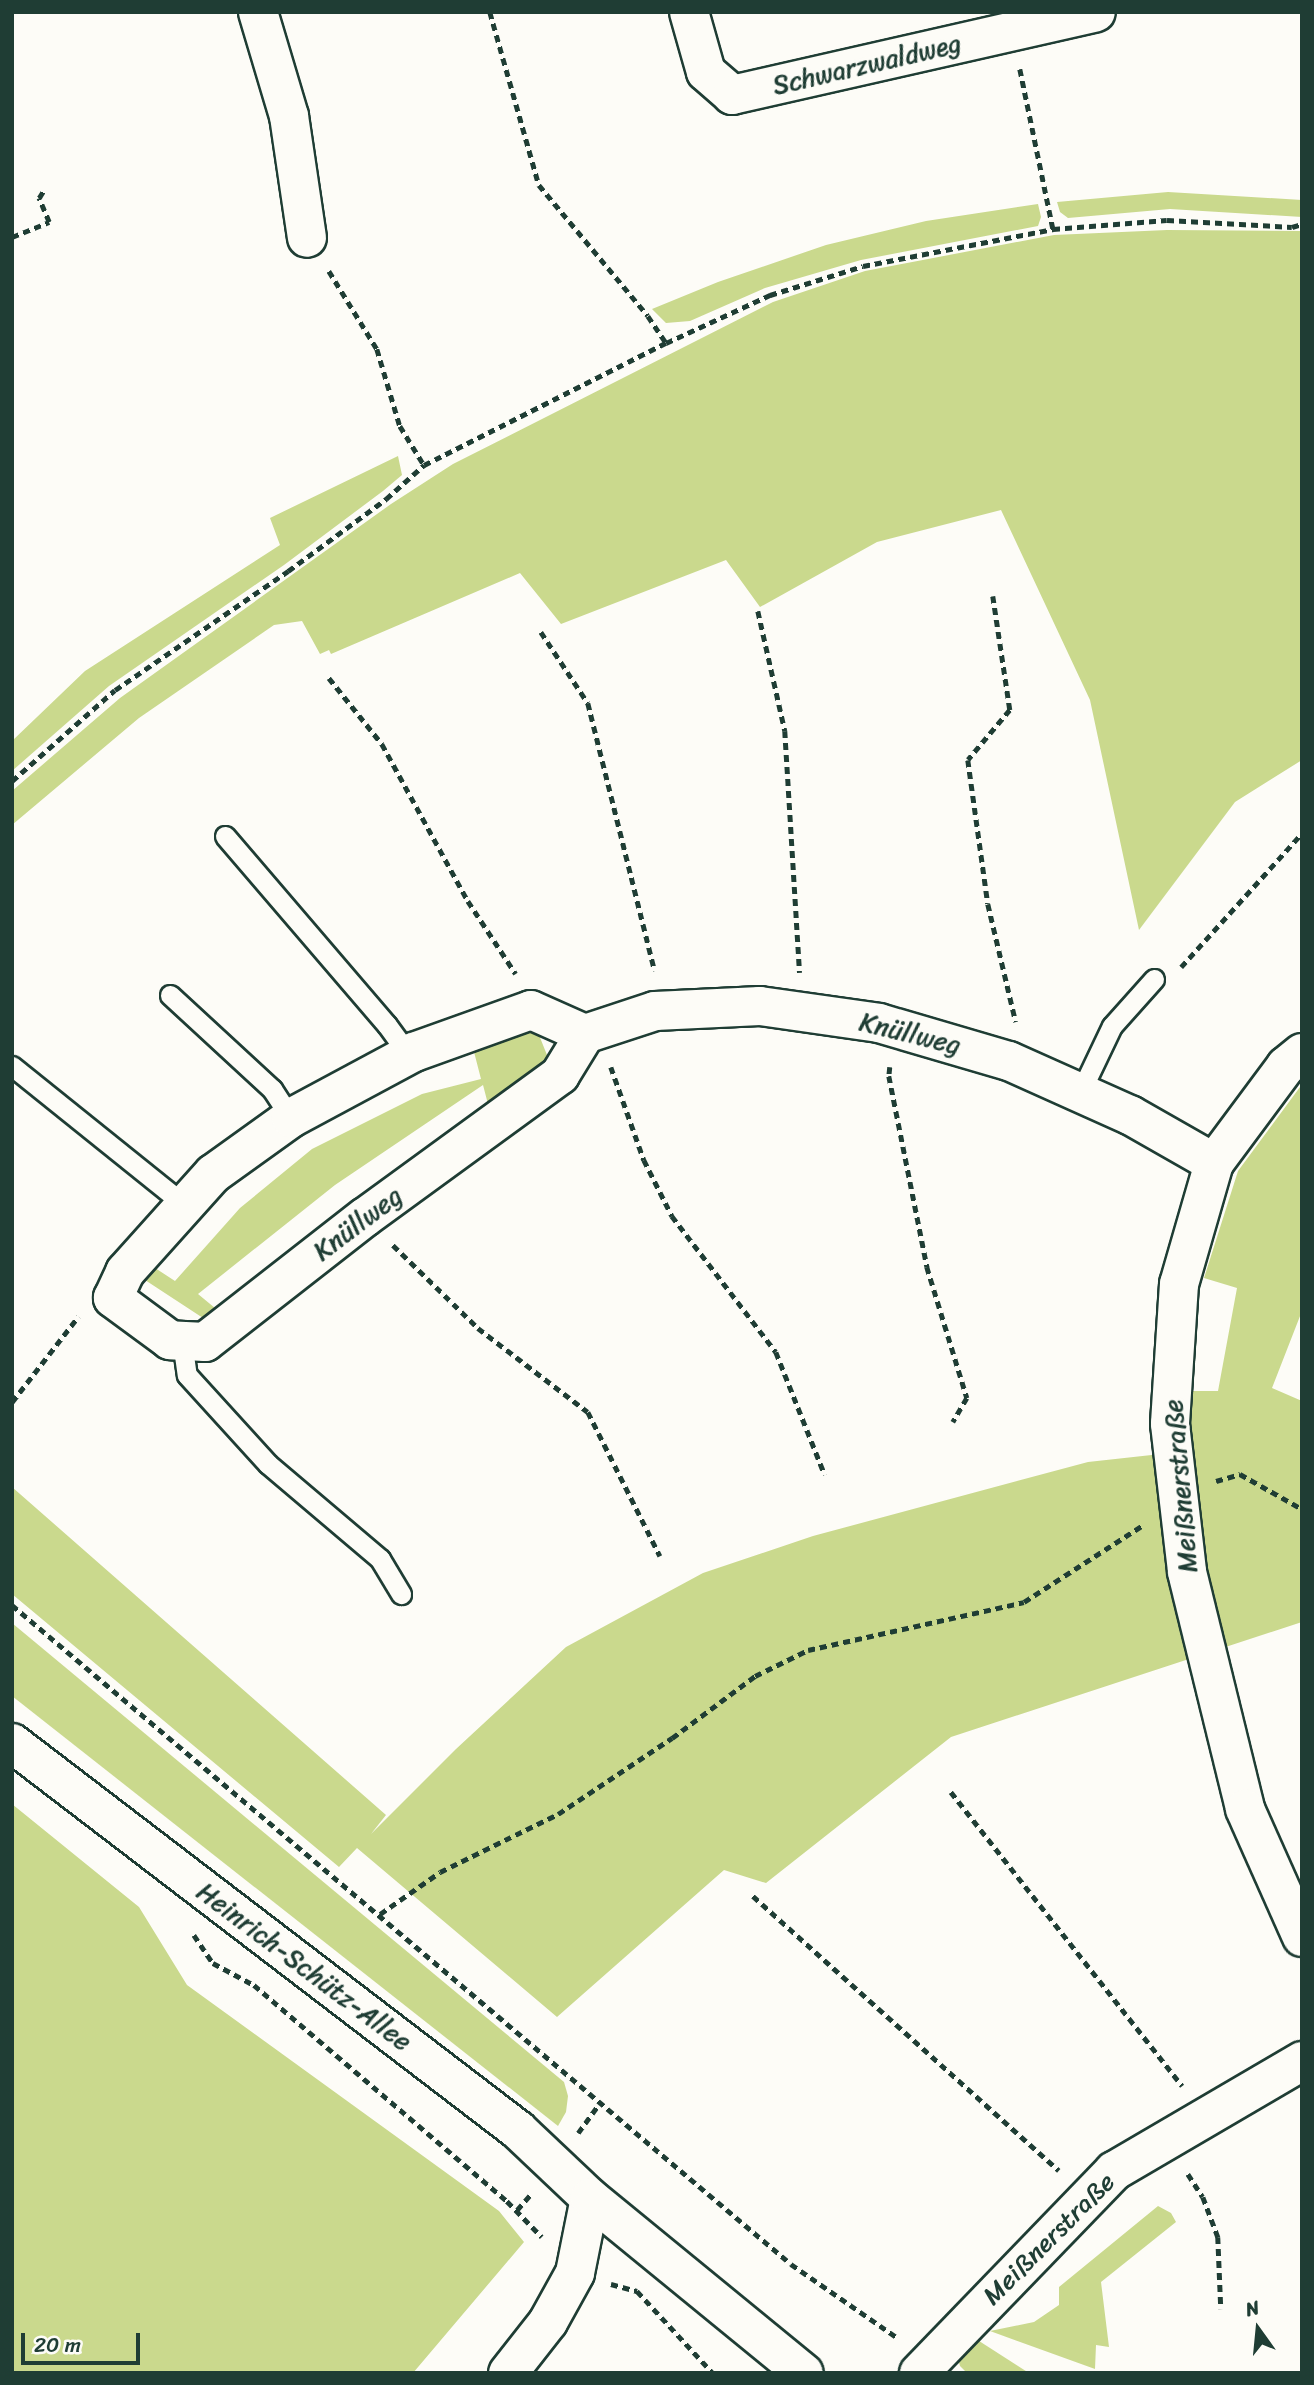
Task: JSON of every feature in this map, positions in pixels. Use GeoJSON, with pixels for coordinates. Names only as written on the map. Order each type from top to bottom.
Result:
{"type":"FeatureCollection","features":[{"type":"Feature","properties":{"kind":"street"},"geometry":{"type":"LineString","coordinates":[[258,12],[289,116],[307,238]]}},
{"type":"Feature","properties":{"kind":"street","name":"Schwarzwaldweg"},"geometry":{"type":"LineString","coordinates":[[689,12],[706,72],[732,95],[1035,23],[1096,12]]}},
{"type":"Feature","properties":{"kind":"street","name":"Knüllweg"},"geometry":{"type":"LineString","coordinates":[[182,1341],[205,1342],[365,1217],[560,1075],[591,1032],[663,1010],[760,1006],[896,1028],[1023,1067],[1130,1115],[1214,1163]]}},
{"type":"Feature","properties":{"kind":"street"},"geometry":{"type":"LineString","coordinates":[[182,1341],[170,1340],[113,1298],[125,1272],[213,1174],[291,1118],[409,1055],[531,1010],[591,1032]]}},
{"type":"Feature","properties":{"kind":"street","name":"Meißnerstraße"},"geometry":{"type":"LineString","coordinates":[[1302,1053],[1286,1066],[1214,1163],[1179,1283],[1170,1424],[1187,1572],[1245,1809],[1302,1937]]}},
{"type":"Feature","properties":{"kind":"street","name":"Heinrich-Schütz-Allee"},"geometry":{"type":"LineString","coordinates":[[12,1743],[518,2130],[590,2198],[804,2373]]}},
{"type":"Feature","properties":{"kind":"street","name":"Meißnerstraße"},"geometry":{"type":"LineString","coordinates":[[924,2367],[1114,2171],[1302,2061]]}},
{"type":"Feature","properties":{"kind":"street"},"geometry":{"type":"LineString","coordinates":[[508,2373],[548,2322],[575,2273],[590,2198]]}},
{"type":"Feature","properties":{"kind":"lane"},"geometry":{"type":"LineString","coordinates":[[225,836],[387,1024],[409,1055]]}},
{"type":"Feature","properties":{"kind":"lane"},"geometry":{"type":"LineString","coordinates":[[1080,1093],[1112,1026],[1154,979]]}},
{"type":"Feature","properties":{"kind":"lane"},"geometry":{"type":"LineString","coordinates":[[170,995],[272,1089],[291,1118]]}},
{"type":"Feature","properties":{"kind":"lane"},"geometry":{"type":"LineString","coordinates":[[12,1066],[185,1205]]}},
{"type":"Feature","properties":{"kind":"lane"},"geometry":{"type":"LineString","coordinates":[[182,1341],[187,1375],[268,1464],[380,1559],[401,1594]]}},
{"type":"Feature","properties":{"kind":"path"},"geometry":{"type":"LineString","coordinates":[[490,12],[539,185],[649,316],[666,343]]}},
{"type":"Feature","properties":{"kind":"path"},"geometry":{"type":"LineString","coordinates":[[1035,23],[1053,229]]}},
{"type":"Feature","properties":{"kind":"path"},"geometry":{"type":"LineString","coordinates":[[12,237],[49,222],[39,198],[44,190]]}},
{"type":"Feature","properties":{"kind":"path"},"geometry":{"type":"LineString","coordinates":[[12,780],[115,690],[288,571],[386,499],[424,465],[666,343],[770,295],[863,266],[1053,229],[1167,220],[1302,225]]}},
{"type":"Feature","properties":{"kind":"path"},"geometry":{"type":"LineString","coordinates":[[307,238],[377,349],[400,426],[424,465]]}},
{"type":"Feature","properties":{"kind":"path"},"geometry":{"type":"LineString","coordinates":[[993,596],[1010,710],[968,760],[988,904],[1020,1036],[1023,1067]]}},
{"type":"Feature","properties":{"kind":"path"},"geometry":{"type":"LineString","coordinates":[[758,611],[785,731],[798,903],[801,1012]]}},
{"type":"Feature","properties":{"kind":"path"},"geometry":{"type":"LineString","coordinates":[[541,632],[589,703],[626,860],[647,927],[663,1010]]}},
{"type":"Feature","properties":{"kind":"path"},"geometry":{"type":"LineString","coordinates":[[329,678],[382,744],[468,901],[514,969],[531,1010]]}},
{"type":"Feature","properties":{"kind":"path"},"geometry":{"type":"LineString","coordinates":[[1154,979],[1163,987],[1302,833]]}},
{"type":"Feature","properties":{"kind":"path"},"geometry":{"type":"LineString","coordinates":[[896,1028],[889,1076],[927,1267],[967,1398],[953,1422]]}},
{"type":"Feature","properties":{"kind":"path"},"geometry":{"type":"LineString","coordinates":[[591,1032],[645,1160],[672,1216],[776,1352],[825,1475]]}},
{"type":"Feature","properties":{"kind":"path"},"geometry":{"type":"LineString","coordinates":[[365,1217],[478,1328],[588,1412],[660,1556]]}},
{"type":"Feature","properties":{"kind":"path"},"geometry":{"type":"LineString","coordinates":[[12,1402],[85,1308],[113,1298]]}},
{"type":"Feature","properties":{"kind":"path"},"geometry":{"type":"LineString","coordinates":[[380,1914],[440,1872],[558,1814],[672,1738],[755,1676],[808,1650],[1024,1602],[1180,1501],[1215,1482],[1240,1474],[1302,1509]]}},
{"type":"Feature","properties":{"kind":"path"},"geometry":{"type":"LineString","coordinates":[[12,1605],[380,1914],[599,2104],[791,2264],[924,2367]]}},
{"type":"Feature","properties":{"kind":"path"},"geometry":{"type":"LineString","coordinates":[[951,1792],[1206,2117]]}},
{"type":"Feature","properties":{"kind":"path"},"geometry":{"type":"LineString","coordinates":[[753,1896],[1088,2198]]}},
{"type":"Feature","properties":{"kind":"path"},"geometry":{"type":"LineString","coordinates":[[191,1930],[213,1963],[254,1985],[507,2201],[575,2273],[637,2291],[713,2373]]}},
{"type":"Feature","properties":{"kind":"path"},"geometry":{"type":"LineString","coordinates":[[1166,2140],[1203,2197],[1218,2237],[1221,2309]]}},
{"type":"Feature","properties":{"kind":"green space"},"geometry":{"type":"Polygon","coordinates":[[[1168,192],[1302,200],[1302,217],[1170,209],[1068,218],[1060,212],[1057,202],[1168,192]]]}},
{"type":"Feature","properties":{"kind":"green space"},"geometry":{"type":"Polygon","coordinates":[[[1038,204],[1041,217],[1038,226],[861,260],[765,288],[690,321],[666,323],[652,309],[718,282],[826,245],[926,221],[1038,204]]]}},
{"type":"Feature","properties":{"kind":"green space"},"geometry":{"type":"Polygon","coordinates":[[[1167,230],[1302,231],[1302,760],[1235,802],[1139,930],[1090,700],[1001,510],[877,542],[760,607],[726,560],[561,624],[520,573],[331,654],[329,650],[320,654],[302,621],[274,625],[139,718],[12,825],[12,791],[120,698],[391,504],[453,464],[773,302],[865,271],[1054,235],[1167,230]]]}},
{"type":"Feature","properties":{"kind":"green space"},"geometry":{"type":"Polygon","coordinates":[[[398,456],[402,475],[383,491],[284,565],[109,686],[12,771],[12,741],[85,671],[280,545],[270,518],[398,456]]]}},
{"type":"Feature","properties":{"kind":"green space"},"geometry":{"type":"Polygon","coordinates":[[[537,1030],[551,1065],[489,1108],[483,1085],[335,1185],[198,1294],[221,1313],[203,1318],[145,1280],[152,1266],[175,1281],[240,1208],[312,1149],[422,1094],[481,1079],[473,1048],[537,1030]]]}},
{"type":"Feature","properties":{"kind":"green space"},"geometry":{"type":"Polygon","coordinates":[[[1300,1087],[1302,1311],[1272,1388],[1302,1401],[1302,1622],[951,1737],[766,1883],[724,1870],[557,2017],[357,1848],[339,1867],[12,1594],[12,1487],[386,1815],[371,1834],[456,1749],[566,1647],[703,1573],[813,1536],[1088,1462],[1188,1451],[1190,1391],[1218,1391],[1237,1288],[1204,1278],[1238,1171],[1300,1087]]]}},
{"type":"Feature","properties":{"kind":"green space"},"geometry":{"type":"Polygon","coordinates":[[[12,1623],[564,2082],[568,2096],[566,2112],[558,2126],[12,1696],[12,1623]]]}},
{"type":"Feature","properties":{"kind":"green space"},"geometry":{"type":"Polygon","coordinates":[[[12,1804],[139,1907],[187,1985],[499,2211],[524,2242],[413,2373],[12,2373],[12,1804]]]}},
{"type":"Feature","properties":{"kind":"green space"},"geometry":{"type":"Polygon","coordinates":[[[1158,2206],[1171,2213],[1176,2222],[1101,2282],[1109,2347],[1096,2345],[1095,2369],[990,2331],[1034,2322],[1059,2305],[1059,2287],[1158,2206]]]}},
{"type":"Feature","properties":{"kind":"green space"},"geometry":{"type":"Polygon","coordinates":[[[976,2339],[1029,2373],[967,2373],[960,2366],[957,2355],[976,2339]]]}}]}
